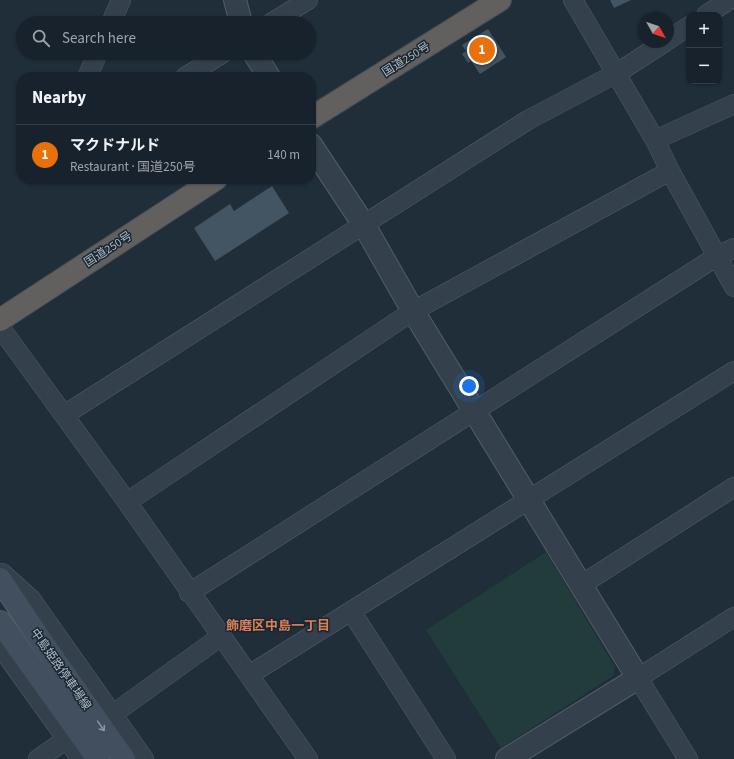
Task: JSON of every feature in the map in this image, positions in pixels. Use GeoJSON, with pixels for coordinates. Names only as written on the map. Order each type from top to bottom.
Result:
{"type":"FeatureCollection","features":[{"type":"Feature","properties":{"kind":"highway","name":"国道250号"},"geometry":{"type":"LineString","coordinates":[[316,115],[500,0]]}},
{"type":"Feature","properties":{"kind":"highway","name":"国道250号"},"geometry":{"type":"LineString","coordinates":[[0,320],[208,184]]}},
{"type":"Feature","properties":{"kind":"main road","name":"中島姫路停車場線"},"geometry":{"type":"LineString","coordinates":[[0,579],[44,646],[124,759]]}},
{"type":"Feature","properties":{"kind":"main road","name":"中島姫路停車場線"},"geometry":{"type":"LineString","coordinates":[[0,622],[98,759]]}},
{"type":"Feature","properties":{"kind":"street"},"geometry":{"type":"LineString","coordinates":[[114,16],[121,0]]}},
{"type":"Feature","properties":{"kind":"street"},"geometry":{"type":"LineString","coordinates":[[235,0],[239,16]]}},
{"type":"Feature","properties":{"kind":"street"},"geometry":{"type":"LineString","coordinates":[[282,16],[308,0]]}},
{"type":"Feature","properties":{"kind":"street"},"geometry":{"type":"LineString","coordinates":[[573,0],[655,140],[716,257],[734,287]]}},
{"type":"Feature","properties":{"kind":"street"},"geometry":{"type":"LineString","coordinates":[[711,12],[729,0]]}},
{"type":"Feature","properties":{"kind":"street"},"geometry":{"type":"LineString","coordinates":[[674,36],[686,28]]}},
{"type":"Feature","properties":{"kind":"street"},"geometry":{"type":"LineString","coordinates":[[64,415],[528,120],[617,73],[656,48]]}},
{"type":"Feature","properties":{"kind":"street"},"geometry":{"type":"LineString","coordinates":[[89,72],[95,60]]}},
{"type":"Feature","properties":{"kind":"street"},"geometry":{"type":"LineString","coordinates":[[193,72],[212,60]]}},
{"type":"Feature","properties":{"kind":"street"},"geometry":{"type":"LineString","coordinates":[[258,60],[266,72]]}},
{"type":"Feature","properties":{"kind":"street"},"geometry":{"type":"LineString","coordinates":[[655,140],[734,104]]}},
{"type":"Feature","properties":{"kind":"street"},"geometry":{"type":"LineString","coordinates":[[316,153],[364,225],[414,311],[688,759]]}},
{"type":"Feature","properties":{"kind":"street"},"geometry":{"type":"LineString","coordinates":[[127,502],[414,311],[670,171]]}},
{"type":"Feature","properties":{"kind":"street"},"geometry":{"type":"LineString","coordinates":[[190,593],[716,257],[734,248]]}},
{"type":"Feature","properties":{"kind":"street"},"geometry":{"type":"LineString","coordinates":[[0,327],[127,502],[220,637],[249,675],[308,759]]}},
{"type":"Feature","properties":{"kind":"street"},"geometry":{"type":"LineString","coordinates":[[249,675],[734,371]]}},
{"type":"Feature","properties":{"kind":"street"},"geometry":{"type":"LineString","coordinates":[[582,585],[734,487]]}},
{"type":"Feature","properties":{"kind":"street"},"geometry":{"type":"LineString","coordinates":[[0,571],[30,600],[144,759]]}},
{"type":"Feature","properties":{"kind":"street"},"geometry":{"type":"LineString","coordinates":[[351,611],[446,759]]}},
{"type":"Feature","properties":{"kind":"street"},"geometry":{"type":"LineString","coordinates":[[507,759],[734,617]]}},
{"type":"Feature","properties":{"kind":"street"},"geometry":{"type":"LineString","coordinates":[[112,714],[220,637]]}},
{"type":"Feature","properties":{"kind":"street"},"geometry":{"type":"LineString","coordinates":[[0,646],[82,759]]}},
{"type":"Feature","properties":{"kind":"street"},"geometry":{"type":"LineString","coordinates":[[38,759],[67,739]]}},
{"type":"Feature","properties":{"kind":"green space"},"geometry":{"type":"Polygon","coordinates":[[[546,552],[615,667],[613,676],[501,748],[426,630],[546,552]]]}},
{"type":"Feature","properties":{"kind":"building"},"geometry":{"type":"Polygon","coordinates":[[[610,0],[631,0],[614,8],[610,0]]]}},
{"type":"Feature","properties":{"kind":"building"},"geometry":{"type":"Polygon","coordinates":[[[488,29],[506,57],[480,74],[471,61],[468,63],[462,54],[466,51],[462,45],[488,29]]]}},
{"type":"Feature","properties":{"kind":"building"},"geometry":{"type":"Polygon","coordinates":[[[272,186],[289,213],[215,261],[194,228],[230,204],[234,211],[272,186]]]}},
{"type":"Feature","properties":{"kind":"place","name":"マクドナルド"},"geometry":{"type":"Point","coordinates":[482,50]}},
{"type":"Feature","properties":{"kind":"district","name":"飾磨区中島一丁目"},"geometry":{"type":"Point","coordinates":[278,625]}}]}
